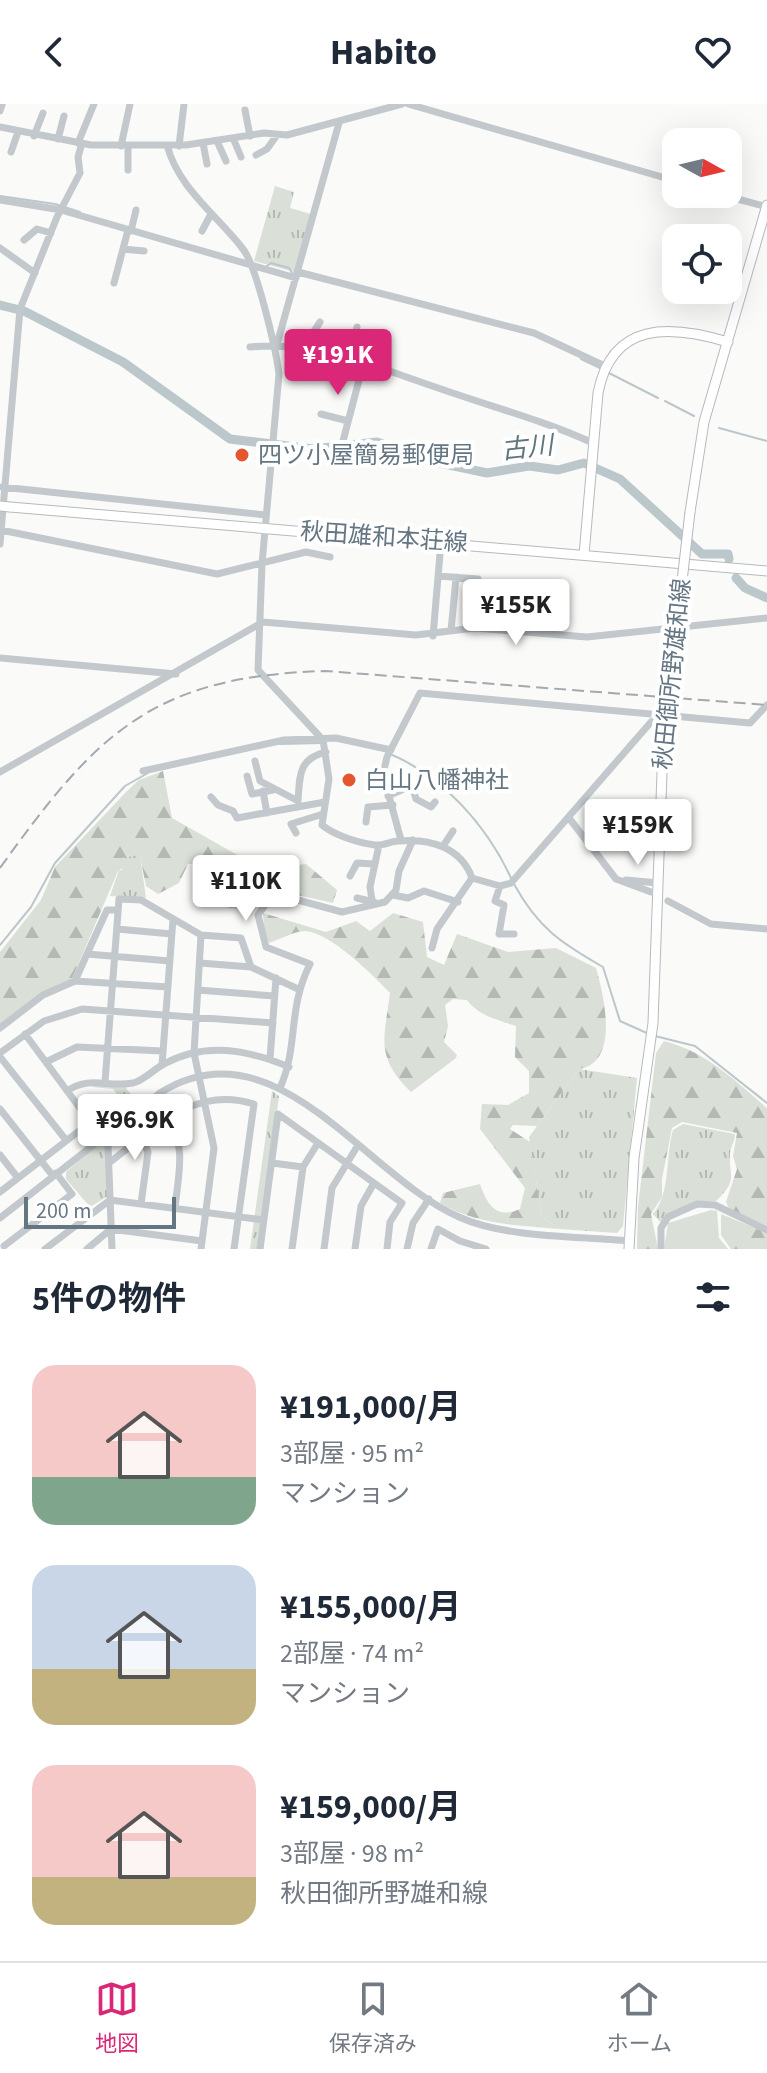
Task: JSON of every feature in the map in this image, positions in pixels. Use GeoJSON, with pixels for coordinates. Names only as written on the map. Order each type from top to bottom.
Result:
{"type":"FeatureCollection","features":[{"type":"Feature","properties":{"kind":"main road","name":"秋田御所野雄和線"},"geometry":{"type":"LineString","coordinates":[[629,1245],[634,1158],[653,1023],[663,745],[690,512],[704,422],[767,206]]}},
{"type":"Feature","properties":{"kind":"main road"},"geometry":{"type":"LineString","coordinates":[[584,555],[593,443],[605,369],[634,338],[663,329],[698,333],[728,342]]}},
{"type":"Feature","properties":{"kind":"main road","name":"秋田雄和本荘線"},"geometry":{"type":"LineString","coordinates":[[5,506],[767,571]]}},
{"type":"Feature","properties":{"kind":"street"},"geometry":{"type":"LineString","coordinates":[[0,544],[2,487],[20,309],[80,173],[78,157],[94,104]]}},
{"type":"Feature","properties":{"kind":"street"},"geometry":{"type":"LineString","coordinates":[[128,170],[125,146],[130,104]]}},
{"type":"Feature","properties":{"kind":"street"},"geometry":{"type":"LineString","coordinates":[[179,146],[184,104]]}},
{"type":"Feature","properties":{"kind":"street"},"geometry":{"type":"LineString","coordinates":[[0,127],[82,143],[179,146],[277,135],[339,123],[405,104],[662,177]]}},
{"type":"Feature","properties":{"kind":"street"},"geometry":{"type":"LineString","coordinates":[[0,111],[2,105]]}},
{"type":"Feature","properties":{"kind":"street"},"geometry":{"type":"LineString","coordinates":[[245,110],[250,136]]}},
{"type":"Feature","properties":{"kind":"street"},"geometry":{"type":"LineString","coordinates":[[34,136],[43,113]]}},
{"type":"Feature","properties":{"kind":"street"},"geometry":{"type":"LineString","coordinates":[[58,139],[64,116]]}},
{"type":"Feature","properties":{"kind":"street"},"geometry":{"type":"LineString","coordinates":[[82,143],[91,123]]}},
{"type":"Feature","properties":{"kind":"street"},"geometry":{"type":"LineString","coordinates":[[276,344],[339,123]]}},
{"type":"Feature","properties":{"kind":"street"},"geometry":{"type":"LineString","coordinates":[[11,152],[18,132]]}},
{"type":"Feature","properties":{"kind":"street"},"geometry":{"type":"LineString","coordinates":[[256,155],[267,149],[277,135]]}},
{"type":"Feature","properties":{"kind":"street"},"geometry":{"type":"LineString","coordinates":[[233,138],[241,157]]}},
{"type":"Feature","properties":{"kind":"street"},"geometry":{"type":"LineString","coordinates":[[217,141],[226,161]]}},
{"type":"Feature","properties":{"kind":"street"},"geometry":{"type":"LineString","coordinates":[[203,143],[207,164]]}},
{"type":"Feature","properties":{"kind":"street"},"geometry":{"type":"LineString","coordinates":[[167,145],[172,164],[248,262],[276,344],[279,374],[257,625],[258,675],[324,744],[329,779],[322,825],[330,831],[379,845],[413,840],[443,846],[461,859],[472,878],[500,886],[513,882],[651,722],[662,716]]}},
{"type":"Feature","properties":{"kind":"street"},"geometry":{"type":"LineString","coordinates":[[0,200],[62,208],[297,275],[534,333],[605,369]]}},
{"type":"Feature","properties":{"kind":"street"},"geometry":{"type":"LineString","coordinates":[[742,200],[767,206]]}},
{"type":"Feature","properties":{"kind":"street"},"geometry":{"type":"LineString","coordinates":[[114,283],[136,210]]}},
{"type":"Feature","properties":{"kind":"street"},"geometry":{"type":"LineString","coordinates":[[202,231],[211,214]]}},
{"type":"Feature","properties":{"kind":"street"},"geometry":{"type":"LineString","coordinates":[[24,240],[37,229],[51,233]]}},
{"type":"Feature","properties":{"kind":"street"},"geometry":{"type":"LineString","coordinates":[[0,248],[35,273]]}},
{"type":"Feature","properties":{"kind":"street"},"geometry":{"type":"LineString","coordinates":[[123,249],[144,251]]}},
{"type":"Feature","properties":{"kind":"street"},"geometry":{"type":"LineString","coordinates":[[304,347],[320,322]]}},
{"type":"Feature","properties":{"kind":"street"},"geometry":{"type":"LineString","coordinates":[[350,357],[357,327]]}},
{"type":"Feature","properties":{"kind":"street"},"geometry":{"type":"LineString","coordinates":[[250,347],[276,344],[350,357],[533,418],[593,443]]}},
{"type":"Feature","properties":{"kind":"street"},"geometry":{"type":"LineString","coordinates":[[343,441],[364,361]]}},
{"type":"Feature","properties":{"kind":"street"},"geometry":{"type":"LineString","coordinates":[[321,414],[348,421]]}},
{"type":"Feature","properties":{"kind":"street"},"geometry":{"type":"LineString","coordinates":[[2,487],[160,507],[266,515]]}},
{"type":"Feature","properties":{"kind":"street"},"geometry":{"type":"LineString","coordinates":[[1,526],[217,574],[306,552],[330,557]]}},
{"type":"Feature","properties":{"kind":"street"},"geometry":{"type":"LineString","coordinates":[[433,636],[441,542]]}},
{"type":"Feature","properties":{"kind":"street"},"geometry":{"type":"LineString","coordinates":[[438,576],[478,579],[475,628]]}},
{"type":"Feature","properties":{"kind":"street"},"geometry":{"type":"LineString","coordinates":[[451,631],[456,577]]}},
{"type":"Feature","properties":{"kind":"street"},"geometry":{"type":"LineString","coordinates":[[0,772],[257,625],[433,636],[475,628],[587,637],[767,618]]}},
{"type":"Feature","properties":{"kind":"street"},"geometry":{"type":"LineString","coordinates":[[0,658],[176,674]]}},
{"type":"Feature","properties":{"kind":"street"},"geometry":{"type":"LineString","coordinates":[[401,840],[383,774],[389,753],[420,693],[750,723],[756,721],[767,705]]}},
{"type":"Feature","properties":{"kind":"street"},"geometry":{"type":"LineString","coordinates":[[143,771],[264,742],[324,744],[353,740],[389,753]]}},
{"type":"Feature","properties":{"kind":"street"},"geometry":{"type":"LineString","coordinates":[[299,804],[301,766],[324,744]]}},
{"type":"Feature","properties":{"kind":"street"},"geometry":{"type":"LineString","coordinates":[[255,761],[260,781],[299,804]]}},
{"type":"Feature","properties":{"kind":"street"},"geometry":{"type":"LineString","coordinates":[[247,776],[252,794],[275,790]]}},
{"type":"Feature","properties":{"kind":"street"},"geometry":{"type":"LineString","coordinates":[[388,796],[408,787],[413,789],[416,799],[431,807],[435,802]]}},
{"type":"Feature","properties":{"kind":"street"},"geometry":{"type":"LineString","coordinates":[[263,791],[267,813]]}},
{"type":"Feature","properties":{"kind":"street"},"geometry":{"type":"LineString","coordinates":[[211,797],[218,805],[233,811],[237,818],[299,804],[325,802]]}},
{"type":"Feature","properties":{"kind":"street"},"geometry":{"type":"LineString","coordinates":[[366,822],[368,807],[393,805]]}},
{"type":"Feature","properties":{"kind":"street"},"geometry":{"type":"LineString","coordinates":[[296,833],[291,824],[323,814]]}},
{"type":"Feature","properties":{"kind":"street"},"geometry":{"type":"LineString","coordinates":[[569,818],[616,879],[651,892]]}},
{"type":"Feature","properties":{"kind":"street"},"geometry":{"type":"LineString","coordinates":[[443,846],[453,831]]}},
{"type":"Feature","properties":{"kind":"street"},"geometry":{"type":"LineString","coordinates":[[357,898],[385,902],[393,895],[399,871],[413,840]]}},
{"type":"Feature","properties":{"kind":"street"},"geometry":{"type":"LineString","coordinates":[[374,902],[374,864],[379,845]]}},
{"type":"Feature","properties":{"kind":"street"},"geometry":{"type":"LineString","coordinates":[[350,876],[357,863],[374,864]]}},
{"type":"Feature","properties":{"kind":"street"},"geometry":{"type":"LineString","coordinates":[[432,948],[437,929],[472,878]]}},
{"type":"Feature","properties":{"kind":"street"},"geometry":{"type":"LineString","coordinates":[[616,879],[658,883]]}},
{"type":"Feature","properties":{"kind":"street"},"geometry":{"type":"LineString","coordinates":[[500,886],[495,901],[504,905],[499,934],[514,934]]}},
{"type":"Feature","properties":{"kind":"street"},"geometry":{"type":"LineString","coordinates":[[393,895],[408,898],[424,891],[458,902]]}},
{"type":"Feature","properties":{"kind":"street"},"geometry":{"type":"LineString","coordinates":[[280,1088],[289,1067],[298,989],[310,964],[266,947],[258,915],[271,897],[283,896],[342,912],[374,902]]}},
{"type":"Feature","properties":{"kind":"street"},"geometry":{"type":"LineString","coordinates":[[105,1082],[119,899],[141,900],[201,935],[241,938],[251,967]]}},
{"type":"Feature","properties":{"kind":"street"},"geometry":{"type":"LineString","coordinates":[[668,901],[711,924],[767,929]]}},
{"type":"Feature","properties":{"kind":"street"},"geometry":{"type":"LineString","coordinates":[[75,981],[107,910],[118,910]]}},
{"type":"Feature","properties":{"kind":"street"},"geometry":{"type":"LineString","coordinates":[[162,1065],[173,919]]}},
{"type":"Feature","properties":{"kind":"street"},"geometry":{"type":"LineString","coordinates":[[117,929],[172,934]]}},
{"type":"Feature","properties":{"kind":"street"},"geometry":{"type":"LineString","coordinates":[[87,1249],[111,1229],[202,1245],[214,1148],[194,1053],[201,935]]}},
{"type":"Feature","properties":{"kind":"street"},"geometry":{"type":"LineString","coordinates":[[87,954],[170,961]]}},
{"type":"Feature","properties":{"kind":"street"},"geometry":{"type":"LineString","coordinates":[[200,963],[251,967],[298,989]]}},
{"type":"Feature","properties":{"kind":"street"},"geometry":{"type":"LineString","coordinates":[[270,1059],[276,978]]}},
{"type":"Feature","properties":{"kind":"street"},"geometry":{"type":"LineString","coordinates":[[0,1028],[43,995],[75,981],[168,987]]}},
{"type":"Feature","properties":{"kind":"street"},"geometry":{"type":"LineString","coordinates":[[198,990],[274,996]]}},
{"type":"Feature","properties":{"kind":"street"},"geometry":{"type":"LineString","coordinates":[[66,1140],[0,1055],[25,1034],[62,1013],[111,1010],[273,1023]]}},
{"type":"Feature","properties":{"kind":"street"},"geometry":{"type":"LineString","coordinates":[[25,1034],[103,1137],[110,1162],[112,1249]]}},
{"type":"Feature","properties":{"kind":"street"},"geometry":{"type":"LineString","coordinates":[[46,1062],[77,1047],[163,1051]]}},
{"type":"Feature","properties":{"kind":"street"},"geometry":{"type":"LineString","coordinates":[[67,1091],[86,1081],[134,1084],[162,1065],[194,1053],[229,1049],[289,1067]]}},
{"type":"Feature","properties":{"kind":"street"},"geometry":{"type":"LineString","coordinates":[[0,1218],[168,1087],[199,1076],[249,1075],[280,1088],[429,1199],[458,1217],[487,1225],[629,1245]]}},
{"type":"Feature","properties":{"kind":"street"},"geometry":{"type":"LineString","coordinates":[[110,1162],[187,1105],[222,1097],[254,1104],[234,1249]]}},
{"type":"Feature","properties":{"kind":"street"},"geometry":{"type":"LineString","coordinates":[[0,1109],[72,1194],[4,1245]]}},
{"type":"Feature","properties":{"kind":"street"},"geometry":{"type":"LineString","coordinates":[[260,1249],[278,1114],[402,1203],[390,1222],[387,1249]]}},
{"type":"Feature","properties":{"kind":"street"},"geometry":{"type":"LineString","coordinates":[[168,1118],[177,1132],[180,1145],[175,1208]]}},
{"type":"Feature","properties":{"kind":"street"},"geometry":{"type":"LineString","coordinates":[[0,1192],[92,1121]]}},
{"type":"Feature","properties":{"kind":"street"},"geometry":{"type":"LineString","coordinates":[[141,1204],[148,1152],[142,1138]]}},
{"type":"Feature","properties":{"kind":"street"},"geometry":{"type":"LineString","coordinates":[[292,1249],[303,1167],[318,1143]]}},
{"type":"Feature","properties":{"kind":"street"},"geometry":{"type":"LineString","coordinates":[[324,1249],[332,1188],[358,1145]]}},
{"type":"Feature","properties":{"kind":"street"},"geometry":{"type":"LineString","coordinates":[[0,1155],[18,1178]]}},
{"type":"Feature","properties":{"kind":"street"},"geometry":{"type":"LineString","coordinates":[[272,1163],[303,1167]]}},
{"type":"Feature","properties":{"kind":"street"},"geometry":{"type":"LineString","coordinates":[[355,1249],[361,1206],[374,1183]]}},
{"type":"Feature","properties":{"kind":"street"},"geometry":{"type":"LineString","coordinates":[[407,1249],[413,1223],[429,1199]]}},
{"type":"Feature","properties":{"kind":"street"},"geometry":{"type":"LineString","coordinates":[[45,1249],[110,1200],[264,1220]]}},
{"type":"Feature","properties":{"kind":"street"},"geometry":{"type":"LineString","coordinates":[[661,1249],[661,1228],[668,1217],[697,1204],[715,1205],[767,1230]]}},
{"type":"Feature","properties":{"kind":"street"},"geometry":{"type":"LineString","coordinates":[[431,1249],[438,1229],[460,1241],[486,1249]]}},
{"type":"Feature","properties":{"kind":"green space"},"geometry":{"type":"Polygon","coordinates":[[[275,186],[294,192],[290,208],[311,214],[295,272],[254,261],[275,186]]]}},
{"type":"Feature","properties":{"kind":"green space"},"geometry":{"type":"Polygon","coordinates":[[[163,771],[172,818],[255,865],[282,867],[306,864],[337,890],[333,903],[275,890],[252,905],[229,908],[212,900],[220,881],[197,864],[188,864],[179,883],[158,894],[146,886],[140,856],[118,871],[72,979],[0,1028],[0,952],[41,900],[55,867],[139,780],[163,771]]]}},
{"type":"Feature","properties":{"kind":"green space"},"geometry":{"type":"Polygon","coordinates":[[[140,855],[146,898],[110,896],[119,870],[122,870],[121,858],[140,855]]]}},
{"type":"Feature","properties":{"kind":"green space"},"geometry":{"type":"Polygon","coordinates":[[[263,913],[326,932],[356,921],[370,931],[393,913],[423,922],[427,957],[444,965],[457,934],[508,952],[556,948],[596,968],[606,1027],[600,1055],[592,1064],[579,1069],[537,1126],[513,1125],[510,1129],[530,1142],[542,1217],[560,1229],[483,1220],[440,1203],[443,1193],[480,1184],[494,1208],[505,1213],[520,1209],[525,1188],[480,1129],[482,1104],[508,1105],[529,1093],[529,1071],[515,1057],[516,1026],[483,1014],[467,1000],[453,999],[445,1005],[448,1026],[444,1042],[457,1055],[456,1058],[411,1092],[387,1057],[385,1035],[390,993],[351,956],[315,933],[301,931],[269,943],[264,931],[263,913]]]}},
{"type":"Feature","properties":{"kind":"green space"},"geometry":{"type":"Polygon","coordinates":[[[664,1041],[707,1060],[767,1108],[767,1226],[729,1209],[726,1202],[737,1169],[733,1156],[737,1133],[682,1122],[672,1128],[662,1179],[662,1197],[651,1214],[658,1249],[637,1249],[638,1207],[656,1053],[664,1041]]]}},
{"type":"Feature","properties":{"kind":"green space"},"geometry":{"type":"Polygon","coordinates":[[[579,1069],[637,1078],[623,1226],[617,1233],[560,1229],[542,1217],[529,1137],[579,1069]]]}},
{"type":"Feature","properties":{"kind":"green space"},"geometry":{"type":"Polygon","coordinates":[[[94,1083],[130,1085],[126,1088],[137,1104],[113,1124],[110,1121],[118,1114],[119,1097],[113,1089],[93,1087],[94,1083]]]}},
{"type":"Feature","properties":{"kind":"green space"},"geometry":{"type":"Polygon","coordinates":[[[272,1091],[279,1096],[259,1249],[250,1249],[272,1091]]]}},
{"type":"Feature","properties":{"kind":"green space"},"geometry":{"type":"Polygon","coordinates":[[[683,1124],[735,1134],[730,1153],[730,1183],[716,1201],[696,1202],[660,1222],[653,1214],[663,1196],[673,1130],[683,1124]]]}},
{"type":"Feature","properties":{"kind":"green space"},"geometry":{"type":"Polygon","coordinates":[[[101,1142],[107,1149],[108,1196],[90,1207],[66,1179],[66,1172],[101,1142]]]}},
{"type":"Feature","properties":{"kind":"green space"},"geometry":{"type":"Polygon","coordinates":[[[717,1211],[719,1238],[728,1249],[664,1249],[668,1223],[717,1211]]]}},
{"type":"Feature","properties":{"kind":"green space"},"geometry":{"type":"Polygon","coordinates":[[[721,1214],[767,1233],[767,1249],[731,1249],[721,1235],[721,1214]]]}},
{"type":"Feature","properties":{"kind":"waterway"},"geometry":{"type":"LineString","coordinates":[[0,196],[55,204],[80,212]]}},
{"type":"Feature","properties":{"kind":"waterway"},"geometry":{"type":"LineString","coordinates":[[267,266],[271,263],[289,268],[292,273]]}},
{"type":"Feature","properties":{"kind":"waterway","name":"古川"},"geometry":{"type":"LineString","coordinates":[[0,305],[24,311],[123,362],[230,439],[313,449],[377,442],[421,459],[487,473],[529,466],[558,470],[584,463],[620,479],[702,554],[728,554],[729,559]]}},
{"type":"Feature","properties":{"kind":"waterway"},"geometry":{"type":"LineString","coordinates":[[581,359],[600,368]]}},
{"type":"Feature","properties":{"kind":"waterway"},"geometry":{"type":"LineString","coordinates":[[609,373],[658,398]]}},
{"type":"Feature","properties":{"kind":"waterway"},"geometry":{"type":"LineString","coordinates":[[665,401],[694,416]]}},
{"type":"Feature","properties":{"kind":"waterway"},"geometry":{"type":"LineString","coordinates":[[719,428],[767,441]]}},
{"type":"Feature","properties":{"kind":"waterway","name":"古川"},"geometry":{"type":"LineString","coordinates":[[736,578],[745,588],[767,598]]}},
{"type":"Feature","properties":{"kind":"waterway"},"geometry":{"type":"LineString","coordinates":[[280,744],[321,743]]}},
{"type":"Feature","properties":{"kind":"waterway"},"geometry":{"type":"LineString","coordinates":[[390,754],[428,775],[461,805],[489,840],[511,878]]}},
{"type":"Feature","properties":{"kind":"waterway"},"geometry":{"type":"LineString","coordinates":[[0,945],[31,907],[55,863],[125,786],[148,773]]}},
{"type":"Feature","properties":{"kind":"waterway"},"geometry":{"type":"LineString","coordinates":[[514,884],[532,912],[552,933],[603,967],[620,1021],[649,1034]]}},
{"type":"Feature","properties":{"kind":"waterway"},"geometry":{"type":"LineString","coordinates":[[655,1036],[695,1046],[767,1103]]}},
{"type":"Feature","properties":{"kind":"railway"},"geometry":{"type":"LineString","coordinates":[[0,868],[34,821],[99,748],[134,721],[171,700],[215,685],[265,675],[325,671],[767,705]]}},
{"type":"Feature","properties":{"kind":"place","name":"四ツ小屋簡易郵便局"},"geometry":{"type":"Point","coordinates":[242,455]}},
{"type":"Feature","properties":{"kind":"place","name":"白山八幡神社"},"geometry":{"type":"Point","coordinates":[349,780]}}]}
